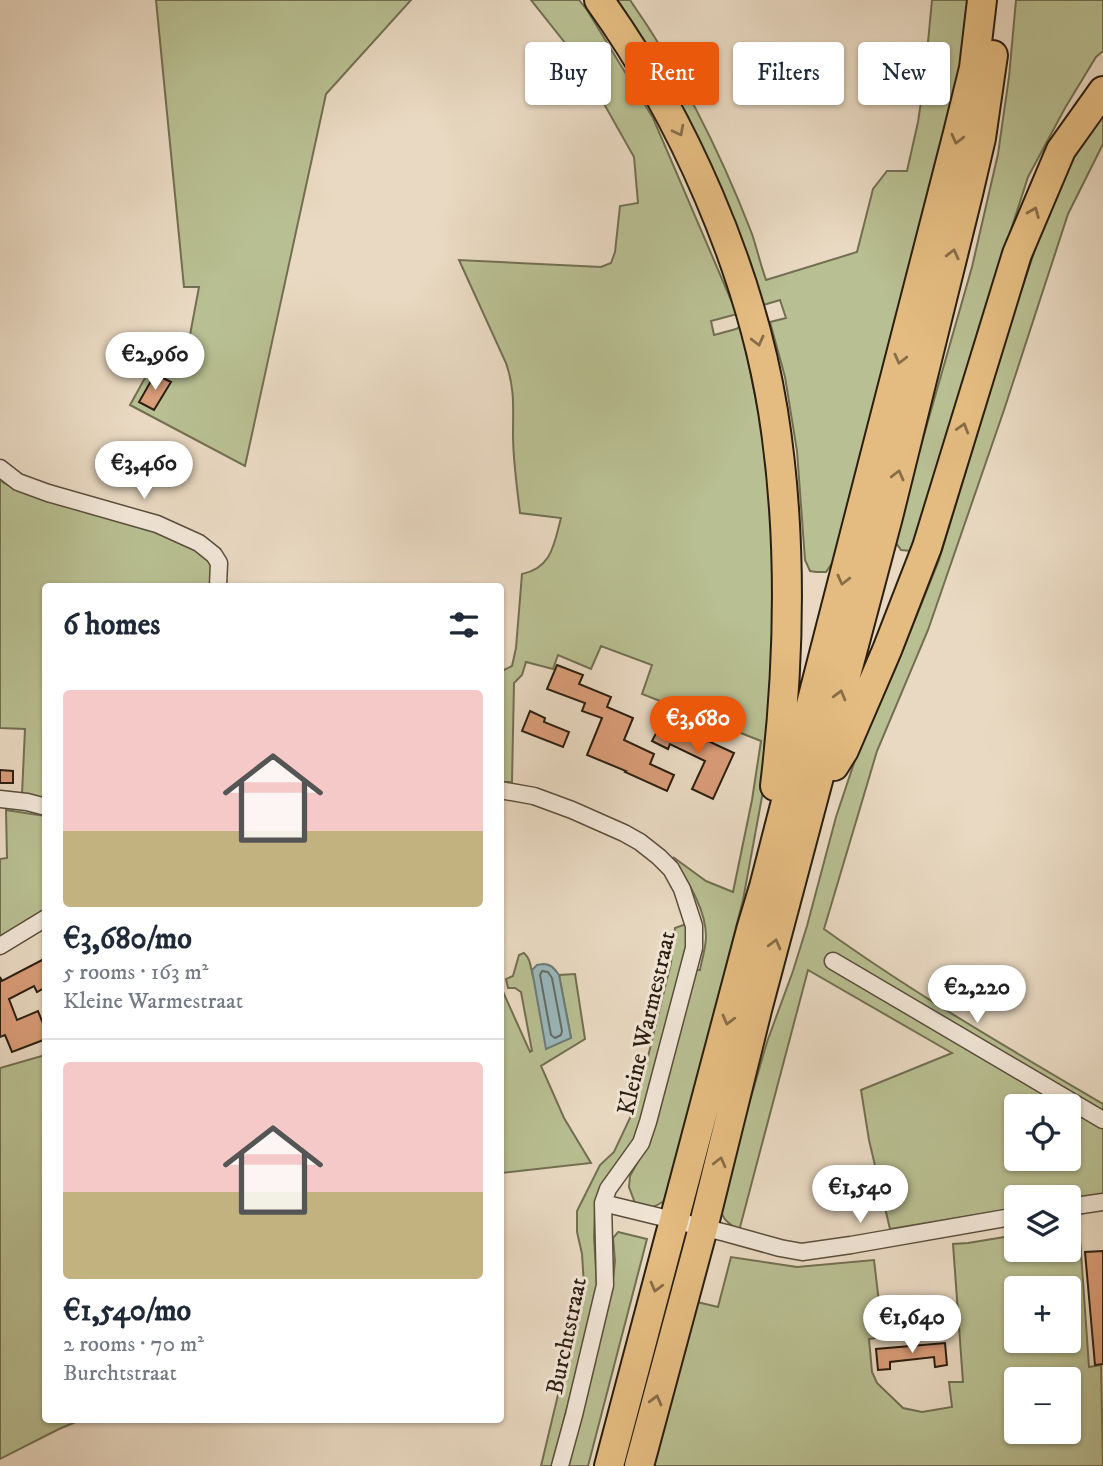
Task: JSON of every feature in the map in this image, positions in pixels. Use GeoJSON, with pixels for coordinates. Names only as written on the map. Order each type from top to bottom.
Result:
{"type":"FeatureCollection","features":[{"type":"Feature","properties":{"kind":"highway"},"geometry":{"type":"LineString","coordinates":[[599,0],[634,50],[660,96],[683,140],[719,223],[754,325],[773,410],[784,504],[787,649],[774,798],[751,930]]}},
{"type":"Feature","properties":{"kind":"highway"},"geometry":{"type":"LineString","coordinates":[[610,1466],[764,887],[958,133],[974,68],[982,0]]}},
{"type":"Feature","properties":{"kind":"highway"},"geometry":{"type":"LineString","coordinates":[[639,1466],[888,517],[968,194],[981,138],[998,0]]}},
{"type":"Feature","properties":{"kind":"highway"},"geometry":{"type":"LineString","coordinates":[[811,808],[844,750],[927,547],[1017,254],[1061,150],[1103,91]]}},
{"type":"Feature","properties":{"kind":"street"},"geometry":{"type":"LineString","coordinates":[[0,468],[18,482],[158,524],[199,543],[215,555],[219,563],[218,583]]}},
{"type":"Feature","properties":{"kind":"street","name":"Kleine Warmestraat"},"geometry":{"type":"LineString","coordinates":[[504,791],[551,801],[640,842],[671,869],[682,889],[694,926],[694,948],[648,1122],[640,1143],[608,1189],[603,1203]]}},
{"type":"Feature","properties":{"kind":"street"},"geometry":{"type":"LineString","coordinates":[[0,799],[42,806]]}},
{"type":"Feature","properties":{"kind":"street"},"geometry":{"type":"LineString","coordinates":[[0,946],[42,920]]}},
{"type":"Feature","properties":{"kind":"street"},"geometry":{"type":"LineString","coordinates":[[833,961],[1103,1120]]}},
{"type":"Feature","properties":{"kind":"street"},"geometry":{"type":"LineString","coordinates":[[1081,1205],[1103,1202]]}},
{"type":"Feature","properties":{"kind":"street"},"geometry":{"type":"LineString","coordinates":[[603,1203],[802,1252],[1004,1218]]}},
{"type":"Feature","properties":{"kind":"street","name":"Burchtstraat"},"geometry":{"type":"LineString","coordinates":[[560,1466],[604,1285],[603,1203]]}},
{"type":"Feature","properties":{"kind":"green space"},"geometry":{"type":"Polygon","coordinates":[[[156,0],[411,0],[326,94],[245,466],[130,405],[156,358],[184,367],[199,287],[184,287],[156,0]]]}},
{"type":"Feature","properties":{"kind":"green space"},"geometry":{"type":"Polygon","coordinates":[[[531,0],[579,0],[607,42],[564,42],[531,0]]]}},
{"type":"Feature","properties":{"kind":"green space"},"geometry":{"type":"Polygon","coordinates":[[[613,0],[630,0],[658,42],[633,42],[613,0]]]}},
{"type":"Feature","properties":{"kind":"green space"},"geometry":{"type":"Polygon","coordinates":[[[932,0],[970,0],[944,146],[837,556],[826,572],[810,571],[805,560],[797,451],[785,377],[770,322],[786,318],[780,300],[760,306],[663,105],[694,105],[740,203],[766,280],[857,252],[873,189],[887,171],[907,171],[920,105],[950,105],[950,42],[928,42],[932,0]]]}},
{"type":"Feature","properties":{"kind":"green space"},"geometry":{"type":"Polygon","coordinates":[[[1016,0],[1103,0],[1103,51],[1096,57],[1065,108],[1028,177],[970,357],[919,538],[911,551],[901,550],[894,540],[972,267],[998,154],[1016,0]]]}},
{"type":"Feature","properties":{"kind":"green space"},"geometry":{"type":"Polygon","coordinates":[[[611,49],[625,72],[625,105],[645,105],[653,118],[737,314],[711,321],[714,335],[741,326],[769,465],[777,670],[764,786],[743,900],[667,1199],[652,1207],[635,1203],[629,1187],[630,1176],[652,1136],[695,970],[700,970],[706,940],[703,915],[673,857],[706,881],[733,892],[761,741],[642,694],[652,665],[601,646],[591,669],[558,655],[553,669],[526,662],[522,675],[514,683],[512,782],[504,782],[504,670],[512,666],[516,648],[522,574],[532,571],[546,560],[561,518],[520,513],[509,372],[459,260],[601,267],[611,263],[615,252],[620,206],[638,203],[634,157],[605,105],[611,105],[611,49]]]}},
{"type":"Feature","properties":{"kind":"green space"},"geometry":{"type":"Polygon","coordinates":[[[1103,110],[1103,144],[1068,214],[928,630],[877,751],[824,929],[926,998],[1103,1104],[1103,1114],[1081,1109],[1081,1094],[1004,1094],[1004,1171],[1081,1171],[1081,1116],[1103,1129],[1103,1194],[1081,1198],[1081,1185],[1004,1185],[1004,1210],[890,1229],[869,1140],[861,1090],[952,1053],[808,970],[739,1231],[725,1220],[720,1204],[767,1042],[807,926],[836,817],[855,760],[939,560],[1043,226],[1061,181],[1103,110]]]}},
{"type":"Feature","properties":{"kind":"green space"},"geometry":{"type":"Polygon","coordinates":[[[0,479],[27,494],[184,542],[205,556],[214,569],[213,583],[42,583],[42,799],[22,794],[25,729],[0,728],[0,479]]]}},
{"type":"Feature","properties":{"kind":"green space"},"geometry":{"type":"Polygon","coordinates":[[[6,810],[42,816],[42,911],[0,938],[0,859],[7,858],[6,810]]]}},
{"type":"Feature","properties":{"kind":"green space"},"geometry":{"type":"Polygon","coordinates":[[[686,924],[689,943],[645,1113],[632,1144],[605,1179],[598,1194],[594,1237],[597,1286],[595,1300],[552,1466],[541,1466],[584,1286],[577,1211],[600,1165],[614,1152],[630,1118],[641,1085],[671,963],[675,928],[686,924]]]}},
{"type":"Feature","properties":{"kind":"green space"},"geometry":{"type":"Polygon","coordinates":[[[524,953],[528,959],[537,986],[571,1038],[559,975],[575,974],[585,1039],[541,1066],[564,1118],[591,1163],[504,1173],[504,994],[530,1052],[532,1051],[521,992],[508,988],[506,979],[513,976],[519,955],[524,953]]]}},
{"type":"Feature","properties":{"kind":"green space"},"geometry":{"type":"Polygon","coordinates":[[[42,1056],[42,1423],[73,1423],[0,1459],[0,1068],[42,1056]]]}},
{"type":"Feature","properties":{"kind":"green space"},"geometry":{"type":"Polygon","coordinates":[[[618,1232],[647,1239],[588,1466],[568,1466],[612,1290],[615,1261],[613,1238],[618,1232]]]}},
{"type":"Feature","properties":{"kind":"green space"},"geometry":{"type":"Polygon","coordinates":[[[1004,1237],[1004,1262],[1081,1262],[1081,1253],[1089,1367],[1101,1365],[1103,1466],[654,1466],[697,1302],[718,1307],[731,1257],[797,1267],[874,1260],[883,1337],[869,1339],[872,1372],[877,1383],[903,1408],[922,1412],[952,1407],[949,1382],[963,1382],[953,1244],[1004,1237]]]}},
{"type":"Feature","properties":{"kind":"water"},"geometry":{"type":"Polygon","coordinates":[[[543,964],[552,967],[559,975],[571,1038],[546,1049],[532,970],[543,964]]]}},
{"type":"Feature","properties":{"kind":"building"},"geometry":{"type":"Polygon","coordinates":[[[155,374],[171,382],[154,410],[139,402],[155,374]]]}},
{"type":"Feature","properties":{"kind":"building"},"geometry":{"type":"Polygon","coordinates":[[[557,665],[583,675],[579,684],[611,697],[607,707],[633,718],[624,740],[654,754],[650,764],[674,775],[667,791],[587,755],[602,718],[582,711],[585,703],[547,689],[557,665]]]}},
{"type":"Feature","properties":{"kind":"building"},"geometry":{"type":"Polygon","coordinates":[[[530,711],[545,718],[544,722],[569,732],[563,747],[522,731],[530,711]]]}},
{"type":"Feature","properties":{"kind":"building"},"geometry":{"type":"Polygon","coordinates":[[[663,720],[734,753],[713,799],[692,789],[705,761],[670,744],[668,749],[652,741],[663,720]]]}},
{"type":"Feature","properties":{"kind":"building"},"geometry":{"type":"Polygon","coordinates":[[[0,770],[13,771],[13,783],[0,783],[0,770]]]}},
{"type":"Feature","properties":{"kind":"building"},"geometry":{"type":"Polygon","coordinates":[[[42,960],[42,989],[37,992],[34,986],[9,999],[17,1020],[38,1011],[42,1021],[42,1041],[12,1052],[5,1035],[0,1037],[0,977],[2,981],[42,960]]]}},
{"type":"Feature","properties":{"kind":"building"},"geometry":{"type":"Polygon","coordinates":[[[1103,1251],[1103,1364],[1095,1365],[1085,1252],[1103,1251]]]}},
{"type":"Feature","properties":{"kind":"building"},"geometry":{"type":"Polygon","coordinates":[[[945,1343],[947,1365],[935,1367],[934,1357],[890,1362],[890,1369],[878,1370],[876,1349],[945,1343]]]}}]}
